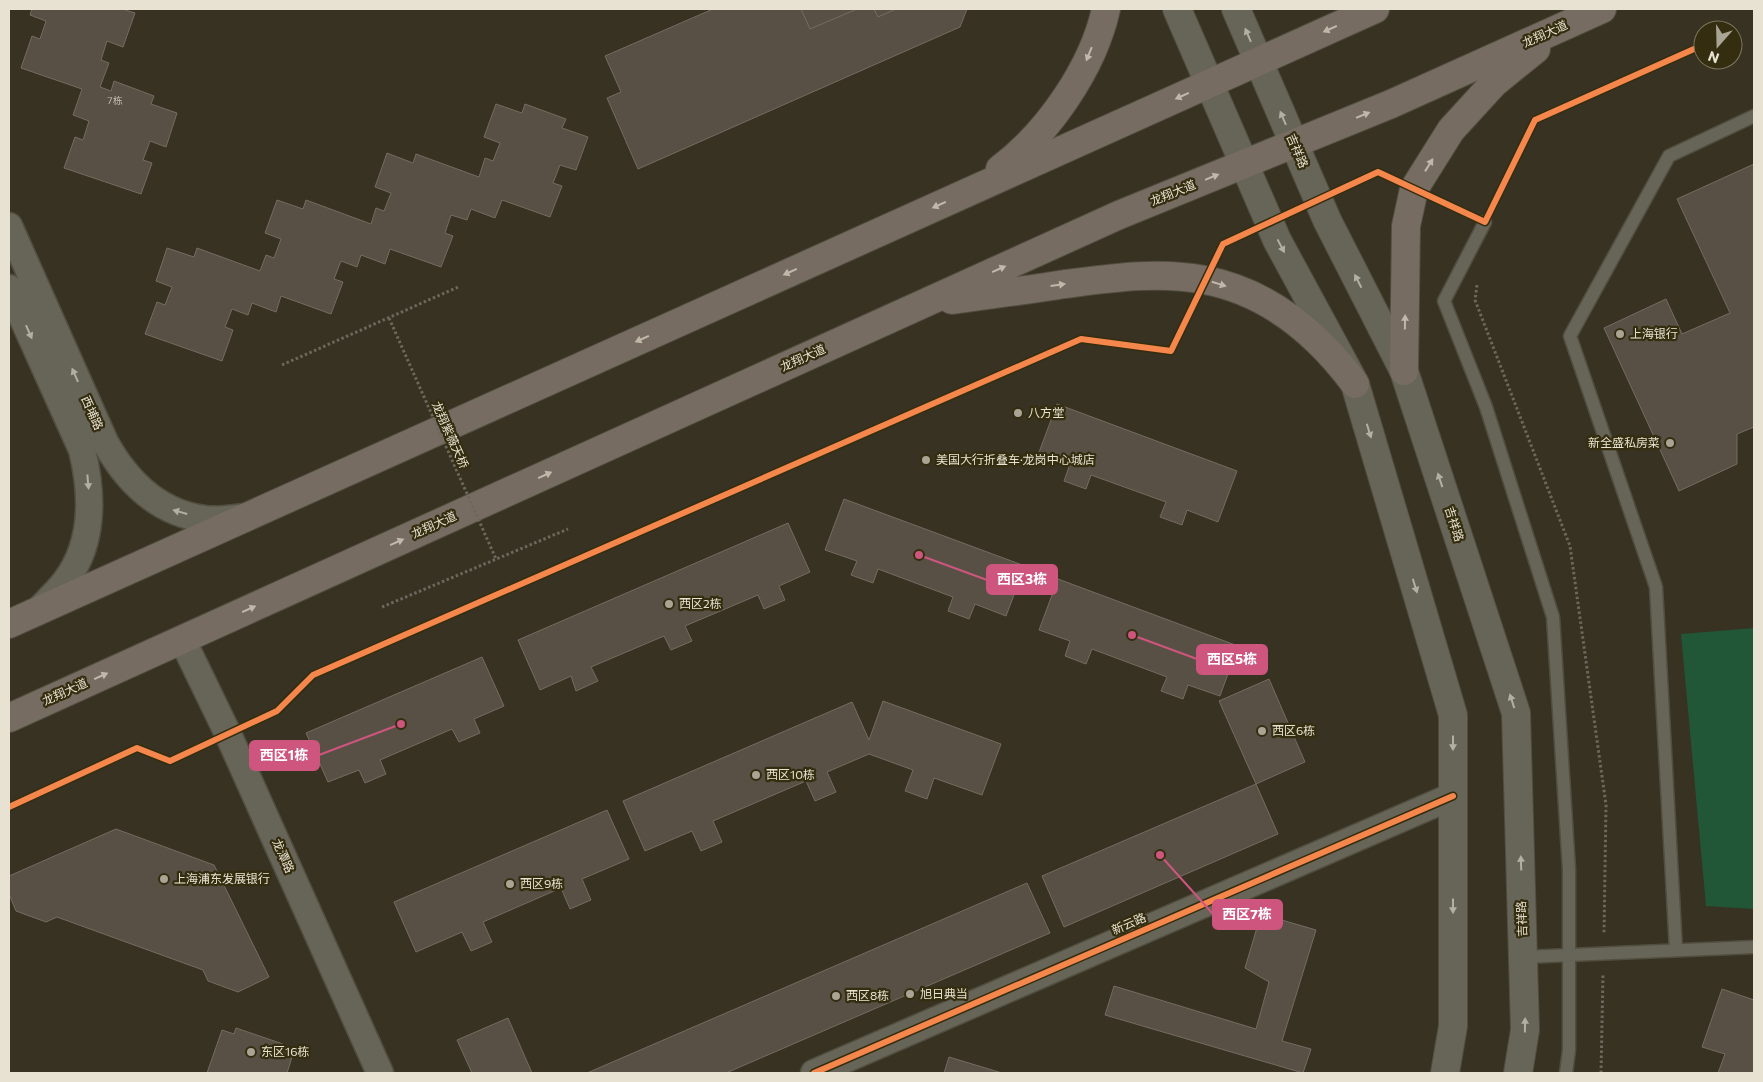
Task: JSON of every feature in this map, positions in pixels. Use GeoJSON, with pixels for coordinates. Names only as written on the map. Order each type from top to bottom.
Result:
{"type":"FeatureCollection","features":[{"type":"Feature","properties":{"kind":"main road"},"geometry":{"type":"LineString","coordinates":[[970,191],[1014,158],[1052,117],[1083,70],[1106,9]]}},
{"type":"Feature","properties":{"kind":"main road"},"geometry":{"type":"LineString","coordinates":[[1177,9],[1277,240],[1355,384],[1453,715],[1453,1026],[1445,1073]]}},
{"type":"Feature","properties":{"kind":"main road","name":"吉祥路"},"geometry":{"type":"LineString","coordinates":[[1236,9],[1327,220],[1404,371],[1516,713],[1525,1030],[1518,1073]]}},
{"type":"Feature","properties":{"kind":"main road"},"geometry":{"type":"LineString","coordinates":[[9,624],[1374,9]]}},
{"type":"Feature","properties":{"kind":"main road","name":"龙翔大道"},"geometry":{"type":"LineString","coordinates":[[9,718],[1119,215],[1391,104],[1602,9]]}},
{"type":"Feature","properties":{"kind":"main road"},"geometry":{"type":"LineString","coordinates":[[1404,371],[1406,226],[1414,189],[1451,130],[1494,83],[1564,26]]}},
{"type":"Feature","properties":{"kind":"main road"},"geometry":{"type":"LineString","coordinates":[[923,304],[1138,275],[1205,280],[1263,301],[1290,318],[1314,337],[1336,359],[1355,384]]}},
{"type":"Feature","properties":{"kind":"street","name":"西埔路"},"geometry":{"type":"LineString","coordinates":[[9,226],[105,442],[118,466],[139,491],[170,509],[206,520],[245,517]]}},
{"type":"Feature","properties":{"kind":"street","name":"西埔路"},"geometry":{"type":"LineString","coordinates":[[9,288],[82,450],[89,479],[89,512],[82,553],[65,582],[38,611]]}},
{"type":"Feature","properties":{"kind":"street","name":"龙潭路"},"geometry":{"type":"LineString","coordinates":[[182,639],[228,734],[380,1073]]}},
{"type":"Feature","properties":{"kind":"street","name":"新云路"},"geometry":{"type":"LineString","coordinates":[[814,1073],[1453,796]]}},
{"type":"Feature","properties":{"kind":"lane"},"geometry":{"type":"LineString","coordinates":[[1676,950],[1656,587],[1570,336],[1668,156],[1754,116]]}},
{"type":"Feature","properties":{"kind":"lane"},"geometry":{"type":"LineString","coordinates":[[1484,222],[1444,302],[1486,407],[1553,617],[1569,869],[1569,1050],[1566,1073]]}},
{"type":"Feature","properties":{"kind":"lane"},"geometry":{"type":"LineString","coordinates":[[1524,957],[1754,947]]}},
{"type":"Feature","properties":{"kind":"path"},"geometry":{"type":"LineString","coordinates":[[282,365],[458,287]]}},
{"type":"Feature","properties":{"kind":"path"},"geometry":{"type":"LineString","coordinates":[[382,607],[568,528]]}},
{"type":"Feature","properties":{"kind":"green space"},"geometry":{"type":"Polygon","coordinates":[[[1754,628],[1754,909],[1706,906],[1681,634],[1754,628]]]}},
{"type":"Feature","properties":{"kind":"building"},"geometry":{"type":"Polygon","coordinates":[[[32,9],[122,9],[135,13],[123,47],[107,41],[101,60],[109,63],[100,87],[111,91],[114,81],[154,96],[151,104],[177,113],[166,147],[150,141],[143,160],[152,163],[141,194],[64,168],[75,137],[83,140],[89,121],[73,115],[82,89],[21,68],[32,36],[40,39],[46,21],[30,15],[32,9]]]}},
{"type":"Feature","properties":{"kind":"building"},"geometry":{"type":"Polygon","coordinates":[[[713,9],[967,9],[960,27],[638,169],[607,98],[621,92],[605,56],[713,9]]]}},
{"type":"Feature","properties":{"kind":"building"},"geometry":{"type":"Polygon","coordinates":[[[801,9],[857,9],[810,29],[801,9]]]}},
{"type":"Feature","properties":{"kind":"building"},"geometry":{"type":"Polygon","coordinates":[[[874,9],[896,9],[878,17],[874,9]]]}},
{"type":"Feature","properties":{"kind":"building"},"geometry":{"type":"Polygon","coordinates":[[[496,104],[522,113],[525,104],[566,119],[562,128],[588,137],[576,170],[560,165],[553,183],[562,186],[550,217],[502,200],[495,218],[471,209],[467,220],[451,215],[445,233],[453,236],[441,267],[390,249],[385,264],[361,255],[357,267],[341,261],[334,279],[343,282],[331,314],[281,296],[276,312],[252,303],[248,315],[232,309],[225,327],[233,330],[222,361],[145,334],[157,302],[165,305],[172,287],[156,281],[167,248],[194,257],[197,248],[260,271],[266,255],[274,258],[281,239],[265,233],[277,200],[303,209],[306,200],[371,224],[376,208],[384,211],[391,193],[375,187],[387,153],[413,163],[416,154],[479,177],[485,158],[493,161],[500,143],[484,137],[496,104]]]}},
{"type":"Feature","properties":{"kind":"building"},"geometry":{"type":"Polygon","coordinates":[[[1754,164],[1754,427],[1737,434],[1737,464],[1679,491],[1604,328],[1666,299],[1682,334],[1730,313],[1677,199],[1754,164]]]}},
{"type":"Feature","properties":{"kind":"building"},"geometry":{"type":"Polygon","coordinates":[[[1057,404],[1237,471],[1218,522],[1187,510],[1182,525],[1160,517],[1166,502],[1091,475],[1086,489],[1064,481],[1069,467],[1038,455],[1057,404]]]}},
{"type":"Feature","properties":{"kind":"building"},"geometry":{"type":"Polygon","coordinates":[[[844,499],[1025,566],[1006,616],[975,604],[969,619],[948,611],[953,597],[878,569],[873,583],[851,575],[857,561],[825,550],[844,499]]]}},
{"type":"Feature","properties":{"kind":"building","name":"西区2栋"},"geometry":{"type":"Polygon","coordinates":[[[788,523],[810,572],[779,586],[785,600],[764,609],[758,595],[685,626],[692,641],[671,650],[664,636],[591,667],[598,681],[576,691],[571,676],[540,690],[518,640],[788,523]]]}},
{"type":"Feature","properties":{"kind":"building"},"geometry":{"type":"Polygon","coordinates":[[[1058,579],[1238,646],[1220,696],[1188,685],[1183,699],[1161,691],[1167,677],[1092,649],[1086,664],[1065,656],[1070,641],[1039,630],[1058,579]]]}},
{"type":"Feature","properties":{"kind":"building"},"geometry":{"type":"Polygon","coordinates":[[[482,657],[504,706],[474,719],[480,733],[459,742],[452,729],[380,760],[386,774],[365,783],[359,770],[328,782],[306,733],[482,657]]]}},
{"type":"Feature","properties":{"kind":"building","name":"西区6栋"},"geometry":{"type":"Polygon","coordinates":[[[1269,679],[1305,762],[1256,784],[1219,701],[1269,679]]]}},
{"type":"Feature","properties":{"kind":"building","name":"西区10栋"},"geometry":{"type":"Polygon","coordinates":[[[883,701],[1001,744],[982,795],[934,778],[927,799],[905,791],[913,770],[869,754],[827,772],[836,792],[815,801],[806,781],[713,821],[722,842],[701,851],[692,831],[645,851],[623,801],[852,702],[869,740],[883,701]]]}},
{"type":"Feature","properties":{"kind":"building"},"geometry":{"type":"Polygon","coordinates":[[[1256,784],[1278,834],[1064,927],[1042,876],[1256,784]]]}},
{"type":"Feature","properties":{"kind":"building","name":"西区9栋"},"geometry":{"type":"Polygon","coordinates":[[[607,810],[629,859],[582,879],[591,900],[570,909],[561,888],[483,922],[492,942],[471,951],[462,932],[416,952],[394,902],[607,810]]]}},
{"type":"Feature","properties":{"kind":"building"},"geometry":{"type":"Polygon","coordinates":[[[116,829],[214,865],[269,977],[238,992],[208,981],[203,970],[57,917],[46,922],[16,911],[9,894],[9,876],[116,829]]]}},
{"type":"Feature","properties":{"kind":"building","name":"西区8栋"},"geometry":{"type":"Polygon","coordinates":[[[1027,883],[1050,933],[726,1073],[587,1073],[1027,883]]]}},
{"type":"Feature","properties":{"kind":"building"},"geometry":{"type":"Polygon","coordinates":[[[1261,914],[1316,930],[1282,1041],[1311,1049],[1303,1073],[1105,1015],[1114,986],[1256,1029],[1269,982],[1245,968],[1261,914]]]}},
{"type":"Feature","properties":{"kind":"building"},"geometry":{"type":"Polygon","coordinates":[[[1722,989],[1754,1000],[1754,1073],[1718,1073],[1725,1054],[1702,1047],[1722,989]]]}},
{"type":"Feature","properties":{"kind":"building"},"geometry":{"type":"Polygon","coordinates":[[[508,1018],[532,1073],[472,1073],[457,1040],[508,1018]]]}},
{"type":"Feature","properties":{"kind":"building","name":"东区16栋"},"geometry":{"type":"Polygon","coordinates":[[[236,1028],[283,1044],[281,1050],[293,1054],[287,1073],[207,1073],[222,1030],[234,1034],[236,1028]]]}},
{"type":"Feature","properties":{"kind":"building"},"geometry":{"type":"Polygon","coordinates":[[[949,1057],[1002,1073],[944,1073],[949,1057]]]}},
{"type":"Feature","properties":{"kind":"cycle path"},"geometry":{"type":"LineString","coordinates":[[9,807],[137,748],[170,761],[277,711],[313,675],[1081,339],[1171,351],[1223,244],[1378,172],[1485,222],[1535,120],[1693,49]]}},
{"type":"Feature","properties":{"kind":"cycle path"},"geometry":{"type":"LineString","coordinates":[[814,1073],[1453,796]]}},
{"type":"Feature","properties":{"kind":"place","name":"上海银行"},"geometry":{"type":"Point","coordinates":[1620,334]}},
{"type":"Feature","properties":{"kind":"place","name":"八方堂"},"geometry":{"type":"Point","coordinates":[1018,413]}},
{"type":"Feature","properties":{"kind":"place","name":"新全盛私房菜"},"geometry":{"type":"Point","coordinates":[1670,443]}},
{"type":"Feature","properties":{"kind":"place","name":"美国大行折叠车·龙岗中心城店"},"geometry":{"type":"Point","coordinates":[926,460]}},
{"type":"Feature","properties":{"kind":"place","name":"西区3栋"},"geometry":{"type":"Point","coordinates":[919,555]}},
{"type":"Feature","properties":{"kind":"place","name":"西区2栋"},"geometry":{"type":"Point","coordinates":[669,604]}},
{"type":"Feature","properties":{"kind":"place","name":"西区5栋"},"geometry":{"type":"Point","coordinates":[1132,635]}},
{"type":"Feature","properties":{"kind":"place","name":"西区1栋"},"geometry":{"type":"Point","coordinates":[401,724]}},
{"type":"Feature","properties":{"kind":"place","name":"西区6栋"},"geometry":{"type":"Point","coordinates":[1262,731]}},
{"type":"Feature","properties":{"kind":"place","name":"西区10栋"},"geometry":{"type":"Point","coordinates":[756,775]}},
{"type":"Feature","properties":{"kind":"place","name":"西区7栋"},"geometry":{"type":"Point","coordinates":[1160,855]}},
{"type":"Feature","properties":{"kind":"place","name":"上海浦东发展银行"},"geometry":{"type":"Point","coordinates":[164,879]}},
{"type":"Feature","properties":{"kind":"place","name":"西区9栋"},"geometry":{"type":"Point","coordinates":[510,884]}},
{"type":"Feature","properties":{"kind":"place","name":"旭日典当"},"geometry":{"type":"Point","coordinates":[910,994]}},
{"type":"Feature","properties":{"kind":"place","name":"西区8栋"},"geometry":{"type":"Point","coordinates":[836,996]}},
{"type":"Feature","properties":{"kind":"place","name":"东区16栋"},"geometry":{"type":"Point","coordinates":[251,1052]}}]}
